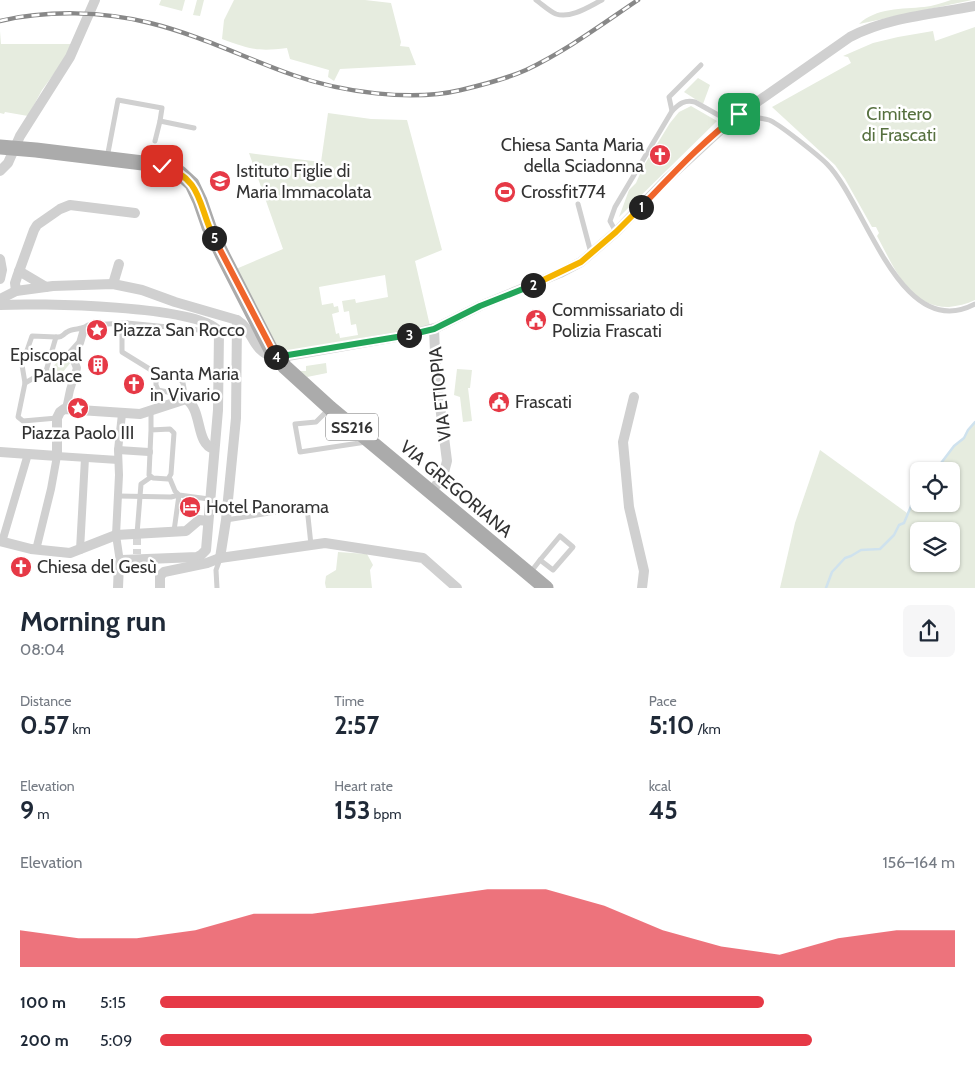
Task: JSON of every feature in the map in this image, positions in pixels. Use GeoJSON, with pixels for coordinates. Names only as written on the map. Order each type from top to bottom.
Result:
{"type":"FeatureCollection","features":[{"type":"Feature","properties":{"kind":"main road","name":"SS216"},"geometry":{"type":"LineString","coordinates":[[7,147],[150,164],[175,164],[197,193],[208,226],[219,249],[276,358]]}},
{"type":"Feature","properties":{"kind":"main road","name":"VIA GREGORIANA"},"geometry":{"type":"LineString","coordinates":[[276,358],[299,382],[431,492],[494,548],[546,588]]}},
{"type":"Feature","properties":{"kind":"street"},"geometry":{"type":"LineString","coordinates":[[0,171],[8,163],[7,147],[38,107],[70,57],[96,0]]}},
{"type":"Feature","properties":{"kind":"street"},"geometry":{"type":"LineString","coordinates":[[0,299],[15,292],[71,284],[113,284],[142,290],[175,302],[237,320],[243,325],[261,351],[276,358],[434,329],[480,306],[560,273],[581,262],[616,232],[666,180],[739,114],[831,48],[858,32],[888,23],[975,6]]}},
{"type":"Feature","properties":{"kind":"street"},"geometry":{"type":"LineString","coordinates":[[11,304],[18,271],[37,225],[64,207],[72,205],[135,213]]}},
{"type":"Feature","properties":{"kind":"street"},"geometry":{"type":"LineString","coordinates":[[0,259],[2,270],[0,279]]}},
{"type":"Feature","properties":{"kind":"street"},"geometry":{"type":"LineString","coordinates":[[113,284],[119,264]]}},
{"type":"Feature","properties":{"kind":"street"},"geometry":{"type":"LineString","coordinates":[[18,271],[46,287]]}},
{"type":"Feature","properties":{"kind":"street"},"geometry":{"type":"LineString","coordinates":[[0,305],[22,303],[134,308],[175,315],[212,325],[218,330],[218,410],[209,499],[207,545],[201,555],[197,557],[137,556],[120,562]]}},
{"type":"Feature","properties":{"kind":"street"},"geometry":{"type":"LineString","coordinates":[[220,558],[226,520],[236,418],[237,320]]}},
{"type":"Feature","properties":{"kind":"street"},"geometry":{"type":"LineString","coordinates":[[66,409],[77,368],[71,353],[80,343],[84,329]]}},
{"type":"Feature","properties":{"kind":"street","name":"VIA ETIOPIA"},"geometry":{"type":"LineString","coordinates":[[431,492],[444,472],[446,458],[436,367],[434,329]]}},
{"type":"Feature","properties":{"kind":"street"},"geometry":{"type":"LineString","coordinates":[[634,397],[623,442],[629,508],[644,571],[642,588]]}},
{"type":"Feature","properties":{"kind":"street"},"geometry":{"type":"LineString","coordinates":[[36,550],[57,456],[57,418],[60,412],[66,409],[140,414],[186,399],[194,409],[204,442],[208,447],[214,449]]}},
{"type":"Feature","properties":{"kind":"street"},"geometry":{"type":"LineString","coordinates":[[118,588],[120,562],[116,535],[118,450],[122,414]]}},
{"type":"Feature","properties":{"kind":"street"},"geometry":{"type":"LineString","coordinates":[[118,450],[150,452]]}},
{"type":"Feature","properties":{"kind":"street"},"geometry":{"type":"LineString","coordinates":[[0,452],[118,460]]}},
{"type":"Feature","properties":{"kind":"street"},"geometry":{"type":"LineString","coordinates":[[28,454],[1,542],[36,550],[65,553],[80,550],[116,535],[137,536],[186,531],[199,520],[208,521]]}},
{"type":"Feature","properties":{"kind":"street"},"geometry":{"type":"LineString","coordinates":[[80,550],[85,458]]}},
{"type":"Feature","properties":{"kind":"street"},"geometry":{"type":"LineString","coordinates":[[160,588],[160,576],[162,573],[220,558],[325,543],[422,558],[457,588]]}},
{"type":"Feature","properties":{"kind":"lane"},"geometry":{"type":"LineString","coordinates":[[536,0],[550,11],[564,15],[576,12],[602,0]]}},
{"type":"Feature","properties":{"kind":"lane"},"geometry":{"type":"LineString","coordinates":[[672,111],[669,97],[701,65]]}},
{"type":"Feature","properties":{"kind":"lane"},"geometry":{"type":"LineString","coordinates":[[107,158],[118,100],[162,108],[155,141]]}},
{"type":"Feature","properties":{"kind":"lane"},"geometry":{"type":"LineString","coordinates":[[616,232],[610,221],[615,207],[672,111],[684,101],[690,100],[730,122]]}},
{"type":"Feature","properties":{"kind":"lane"},"geometry":{"type":"LineString","coordinates":[[739,114],[772,121],[827,164],[851,196],[897,279],[919,301],[930,308],[951,312],[975,304]]}},
{"type":"Feature","properties":{"kind":"lane"},"geometry":{"type":"LineString","coordinates":[[160,120],[194,128]]}},
{"type":"Feature","properties":{"kind":"lane"},"geometry":{"type":"LineString","coordinates":[[578,204],[592,254]]}},
{"type":"Feature","properties":{"kind":"lane"},"geometry":{"type":"LineString","coordinates":[[127,323],[122,327],[122,352],[156,373],[178,378],[184,387],[186,399]]}},
{"type":"Feature","properties":{"kind":"lane"},"geometry":{"type":"LineString","coordinates":[[57,418],[22,422],[20,420],[19,405],[25,383],[22,365],[32,336],[61,337],[69,331],[84,329],[88,325],[127,323],[198,330],[206,329],[212,325]]}},
{"type":"Feature","properties":{"kind":"lane"},"geometry":{"type":"LineString","coordinates":[[25,383],[46,371],[56,337]]}},
{"type":"Feature","properties":{"kind":"lane"},"geometry":{"type":"LineString","coordinates":[[156,373],[158,390],[177,394],[186,399]]}},
{"type":"Feature","properties":{"kind":"lane"},"geometry":{"type":"LineString","coordinates":[[330,408],[316,422],[295,424],[300,452],[370,442]]}},
{"type":"Feature","properties":{"kind":"lane"},"geometry":{"type":"LineString","coordinates":[[151,411],[149,472],[151,477]]}},
{"type":"Feature","properties":{"kind":"lane"},"geometry":{"type":"LineString","coordinates":[[151,430],[170,430],[174,433],[170,479],[175,491],[179,495]]}},
{"type":"Feature","properties":{"kind":"lane"},"geometry":{"type":"LineString","coordinates":[[137,536],[141,484],[151,477],[170,479]]}},
{"type":"Feature","properties":{"kind":"lane"},"geometry":{"type":"LineString","coordinates":[[174,532],[179,495]]}},
{"type":"Feature","properties":{"kind":"lane"},"geometry":{"type":"LineString","coordinates":[[118,496],[171,497],[179,495],[209,499]]}},
{"type":"Feature","properties":{"kind":"lane"},"geometry":{"type":"LineString","coordinates":[[226,520],[306,507],[311,545]]}},
{"type":"Feature","properties":{"kind":"lane"},"geometry":{"type":"LineString","coordinates":[[530,574],[540,560],[560,536],[573,547],[553,570],[540,560]]}},
{"type":"Feature","properties":{"kind":"lane"},"geometry":{"type":"LineString","coordinates":[[217,588],[216,570],[220,558]]}},
{"type":"Feature","properties":{"kind":"green space"},"geometry":{"type":"Polygon","coordinates":[[[161,0],[185,0],[182,11],[159,5],[161,0]]]}},
{"type":"Feature","properties":{"kind":"green space"},"geometry":{"type":"Polygon","coordinates":[[[197,0],[204,0],[200,16],[193,15],[197,0]]]}},
{"type":"Feature","properties":{"kind":"green space"},"geometry":{"type":"Polygon","coordinates":[[[234,0],[365,0],[391,3],[401,42],[400,46],[409,47],[416,65],[340,69],[334,81],[328,77],[329,70],[290,59],[287,48],[254,49],[222,39],[224,20],[234,0]]]}},
{"type":"Feature","properties":{"kind":"green space"},"geometry":{"type":"Polygon","coordinates":[[[951,0],[972,0],[859,24],[881,12],[927,7],[951,0]]]}},
{"type":"Feature","properties":{"kind":"green space","name":"Cimitero di Frascati"},"geometry":{"type":"Polygon","coordinates":[[[975,27],[975,300],[949,307],[935,305],[923,300],[904,283],[877,236],[879,233],[876,227],[872,227],[835,165],[772,107],[851,63],[848,57],[843,56],[873,43],[933,31],[935,41],[975,27]]]}},
{"type":"Feature","properties":{"kind":"green space"},"geometry":{"type":"Polygon","coordinates":[[[0,31],[1,44],[74,44],[42,90],[28,116],[5,112],[4,114],[0,113],[0,31]]]}},
{"type":"Feature","properties":{"kind":"green space"},"geometry":{"type":"Polygon","coordinates":[[[698,78],[710,85],[703,104],[684,92],[698,78]]]}},
{"type":"Feature","properties":{"kind":"green space"},"geometry":{"type":"Polygon","coordinates":[[[735,94],[749,98],[735,112],[728,113],[735,94]]]}},
{"type":"Feature","properties":{"kind":"green space"},"geometry":{"type":"Polygon","coordinates":[[[691,106],[717,121],[619,217],[629,190],[636,183],[643,167],[670,123],[679,112],[691,106]]]}},
{"type":"Feature","properties":{"kind":"green space"},"geometry":{"type":"Polygon","coordinates":[[[328,113],[371,119],[407,120],[442,250],[415,261],[430,326],[277,353],[236,269],[283,249],[249,153],[321,162],[328,113]],[[385,275],[319,287],[322,305],[333,303],[334,307],[338,306],[339,312],[332,314],[336,334],[339,333],[340,338],[358,335],[356,324],[351,325],[349,311],[344,312],[342,301],[355,299],[356,303],[388,297],[385,275]]]}},
{"type":"Feature","properties":{"kind":"green space"},"geometry":{"type":"Polygon","coordinates":[[[65,355],[71,362],[59,377],[49,370],[65,355]]]}},
{"type":"Feature","properties":{"kind":"green space"},"geometry":{"type":"Polygon","coordinates":[[[326,363],[327,373],[307,377],[300,371],[306,371],[306,366],[326,363]]]}},
{"type":"Feature","properties":{"kind":"green space"},"geometry":{"type":"Polygon","coordinates":[[[457,369],[472,370],[470,388],[468,388],[472,421],[463,422],[460,397],[454,395],[457,369]]]}},
{"type":"Feature","properties":{"kind":"green space"},"geometry":{"type":"Polygon","coordinates":[[[975,422],[975,588],[780,588],[795,523],[820,450],[907,513],[910,507],[910,512],[960,512],[960,462],[942,462],[954,446],[964,438],[975,422]]]}},
{"type":"Feature","properties":{"kind":"green space"},"geometry":{"type":"Polygon","coordinates":[[[338,552],[367,554],[373,565],[370,570],[372,588],[326,588],[326,576],[336,570],[338,552]]]}},
{"type":"Feature","properties":{"kind":"waterway"},"geometry":{"type":"LineString","coordinates":[[942,462],[954,446],[964,438],[975,422]]}},
{"type":"Feature","properties":{"kind":"waterway"},"geometry":{"type":"LineString","coordinates":[[826,588],[832,572],[845,558],[861,550],[880,549],[894,535],[899,525],[904,523],[910,509]]}},
{"type":"Feature","properties":{"kind":"tunnel"},"geometry":{"type":"LineString","coordinates":[[137,537],[137,554]]}},
{"type":"Feature","properties":{"kind":"railway"},"geometry":{"type":"LineString","coordinates":[[0,21],[18,17],[75,13],[132,19],[186,34],[312,81],[376,93],[420,95],[461,90],[486,84],[526,70],[569,46],[638,0]]}},
{"type":"Feature","properties":{"kind":"place","name":"Chiesa Santa Maria della Sciadonna"},"geometry":{"type":"Point","coordinates":[660,155]}},
{"type":"Feature","properties":{"kind":"place","name":"Istituto Figlie di Maria Immacolata"},"geometry":{"type":"Point","coordinates":[220,181]}},
{"type":"Feature","properties":{"kind":"place","name":"Crossfit774"},"geometry":{"type":"Point","coordinates":[505,192]}},
{"type":"Feature","properties":{"kind":"place","name":"Commissariato di Polizia Frascati"},"geometry":{"type":"Point","coordinates":[536,320]}},
{"type":"Feature","properties":{"kind":"place","name":"Piazza San Rocco"},"geometry":{"type":"Point","coordinates":[97,330]}},
{"type":"Feature","properties":{"kind":"place","name":"Episcopal Palace"},"geometry":{"type":"Point","coordinates":[98,365]}},
{"type":"Feature","properties":{"kind":"place","name":"Santa Maria in Vivario"},"geometry":{"type":"Point","coordinates":[134,384]}},
{"type":"Feature","properties":{"kind":"place","name":"Frascati"},"geometry":{"type":"Point","coordinates":[499,402]}},
{"type":"Feature","properties":{"kind":"place","name":"Piazza Paolo III"},"geometry":{"type":"Point","coordinates":[78,408]}},
{"type":"Feature","properties":{"kind":"place","name":"Hotel Panorama"},"geometry":{"type":"Point","coordinates":[190,507]}},
{"type":"Feature","properties":{"kind":"place","name":"Chiesa del Gesù"},"geometry":{"type":"Point","coordinates":[21,567]}},
{"type":"Feature","properties":{"kind":"route"},"geometry":{"type":"LineString","coordinates":[[162,166],[183,174],[194,187],[208,226],[276,358],[434,329],[480,306],[576,266],[616,232],[666,180],[739,114]]}}]}
